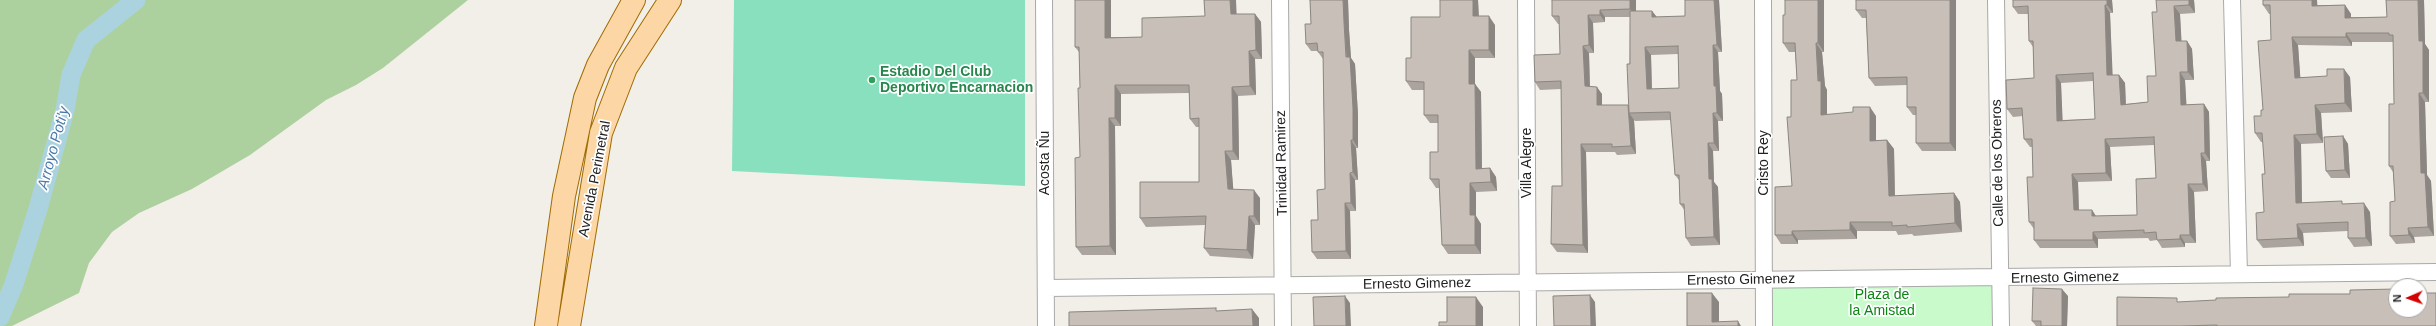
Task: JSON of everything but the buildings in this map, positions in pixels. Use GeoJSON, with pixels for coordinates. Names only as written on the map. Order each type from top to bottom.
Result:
{"type":"FeatureCollection","features":[{"type":"Feature","properties":{"kind":"main road","name":"Avenida Perimetral"},"geometry":{"type":"LineString","coordinates":[[546,326],[564,196],[585,98],[598,64],[634,0]]}},
{"type":"Feature","properties":{"kind":"main road","name":"Avenida Perimetral"},"geometry":{"type":"LineString","coordinates":[[570,326],[601,133],[626,68],[670,0]]}},
{"type":"Feature","properties":{"kind":"street","name":"Acosta Ñu"},"geometry":{"type":"LineString","coordinates":[[1044,0],[1046,326]]}},
{"type":"Feature","properties":{"kind":"street","name":"Trinidad Ramirez"},"geometry":{"type":"LineString","coordinates":[[1280,0],[1283,326]]}},
{"type":"Feature","properties":{"kind":"street","name":"Villa Alegre"},"geometry":{"type":"LineString","coordinates":[[1526,0],[1528,326]]}},
{"type":"Feature","properties":{"kind":"street","name":"Cristo Rey"},"geometry":{"type":"LineString","coordinates":[[1763,0],[1764,326]]}},
{"type":"Feature","properties":{"kind":"street","name":"Calle de los Obreros"},"geometry":{"type":"LineString","coordinates":[[1996,0],[2000,326]]}},
{"type":"Feature","properties":{"kind":"street"},"geometry":{"type":"LineString","coordinates":[[2232,0],[2239,274]]}},
{"type":"Feature","properties":{"kind":"street","name":"Ernesto Gimenez"},"geometry":{"type":"LineString","coordinates":[[1046,288],[1764,280],[2000,279],[2436,272]]}},
{"type":"Feature","properties":{"kind":"green space"},"geometry":{"type":"Polygon","coordinates":[[[0,0],[468,0],[383,68],[356,85],[326,100],[250,155],[192,189],[139,213],[112,232],[89,263],[79,293],[12,326],[0,326],[0,0]]]}},
{"type":"Feature","properties":{"kind":"green space","name":"Estadio Del Club Deportivo Encarnacion"},"geometry":{"type":"Polygon","coordinates":[[[734,0],[1025,0],[1025,186],[732,171],[734,0]]]}},
{"type":"Feature","properties":{"kind":"green space","name":"Plaza de la Amistad"},"geometry":{"type":"Polygon","coordinates":[[[2000,279],[1998,326],[1765,326],[1764,280],[2000,279]]]}},
{"type":"Feature","properties":{"kind":"waterway","name":"Arroyo Poti'y"},"geometry":{"type":"LineString","coordinates":[[0,317],[14,284],[38,209],[65,110],[71,75],[86,40],[136,0]]}},
{"type":"Feature","properties":{"kind":"place","name":"Estadio Del Club Deportivo Encarnacion"},"geometry":{"type":"Point","coordinates":[872,80]}}]}
